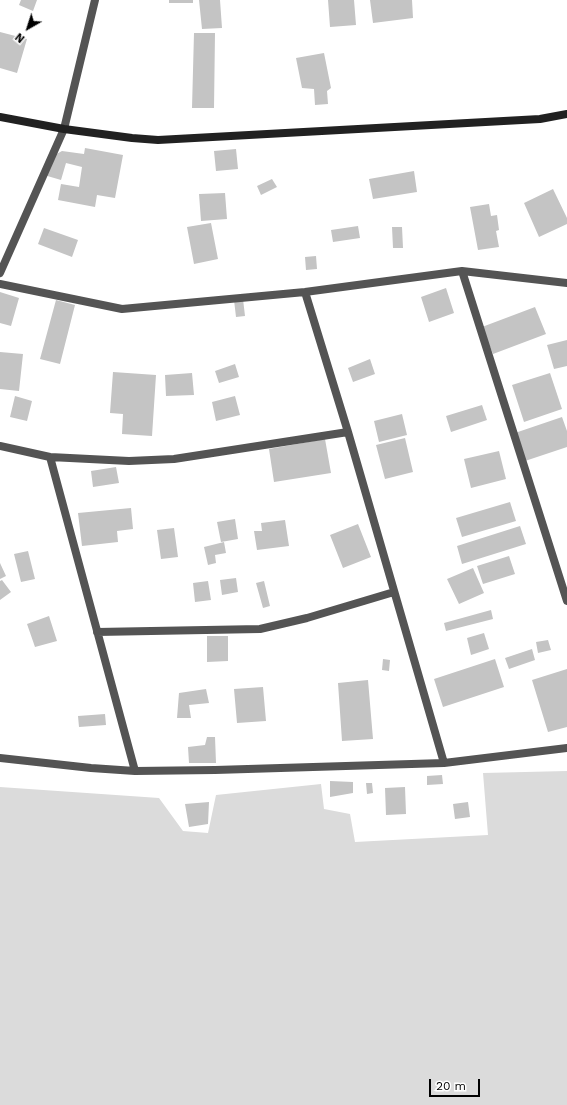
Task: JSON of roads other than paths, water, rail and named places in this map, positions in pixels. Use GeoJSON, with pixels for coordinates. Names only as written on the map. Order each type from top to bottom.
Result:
{"type":"FeatureCollection","features":[{"type":"Feature","properties":{"kind":"street"},"geometry":{"type":"LineString","coordinates":[[0,273],[64,129],[95,0]]}},
{"type":"Feature","properties":{"kind":"street"},"geometry":{"type":"LineString","coordinates":[[0,117],[64,129],[158,140],[540,119],[567,114]]}},
{"type":"Feature","properties":{"kind":"street"},"geometry":{"type":"LineString","coordinates":[[0,284],[122,309],[305,292],[462,271],[567,282]]}},
{"type":"Feature","properties":{"kind":"street"},"geometry":{"type":"LineString","coordinates":[[462,271],[567,600]]}},
{"type":"Feature","properties":{"kind":"street"},"geometry":{"type":"LineString","coordinates":[[305,292],[348,432],[444,763]]}},
{"type":"Feature","properties":{"kind":"street"},"geometry":{"type":"LineString","coordinates":[[0,446],[50,457],[129,461],[174,459],[348,432]]}},
{"type":"Feature","properties":{"kind":"street"},"geometry":{"type":"LineString","coordinates":[[50,457],[135,771]]}},
{"type":"Feature","properties":{"kind":"street"},"geometry":{"type":"LineString","coordinates":[[97,632],[260,629],[307,618],[394,592]]}},
{"type":"Feature","properties":{"kind":"street"},"geometry":{"type":"LineString","coordinates":[[0,758],[91,768],[135,771],[215,770],[444,763],[567,748]]}}]}
